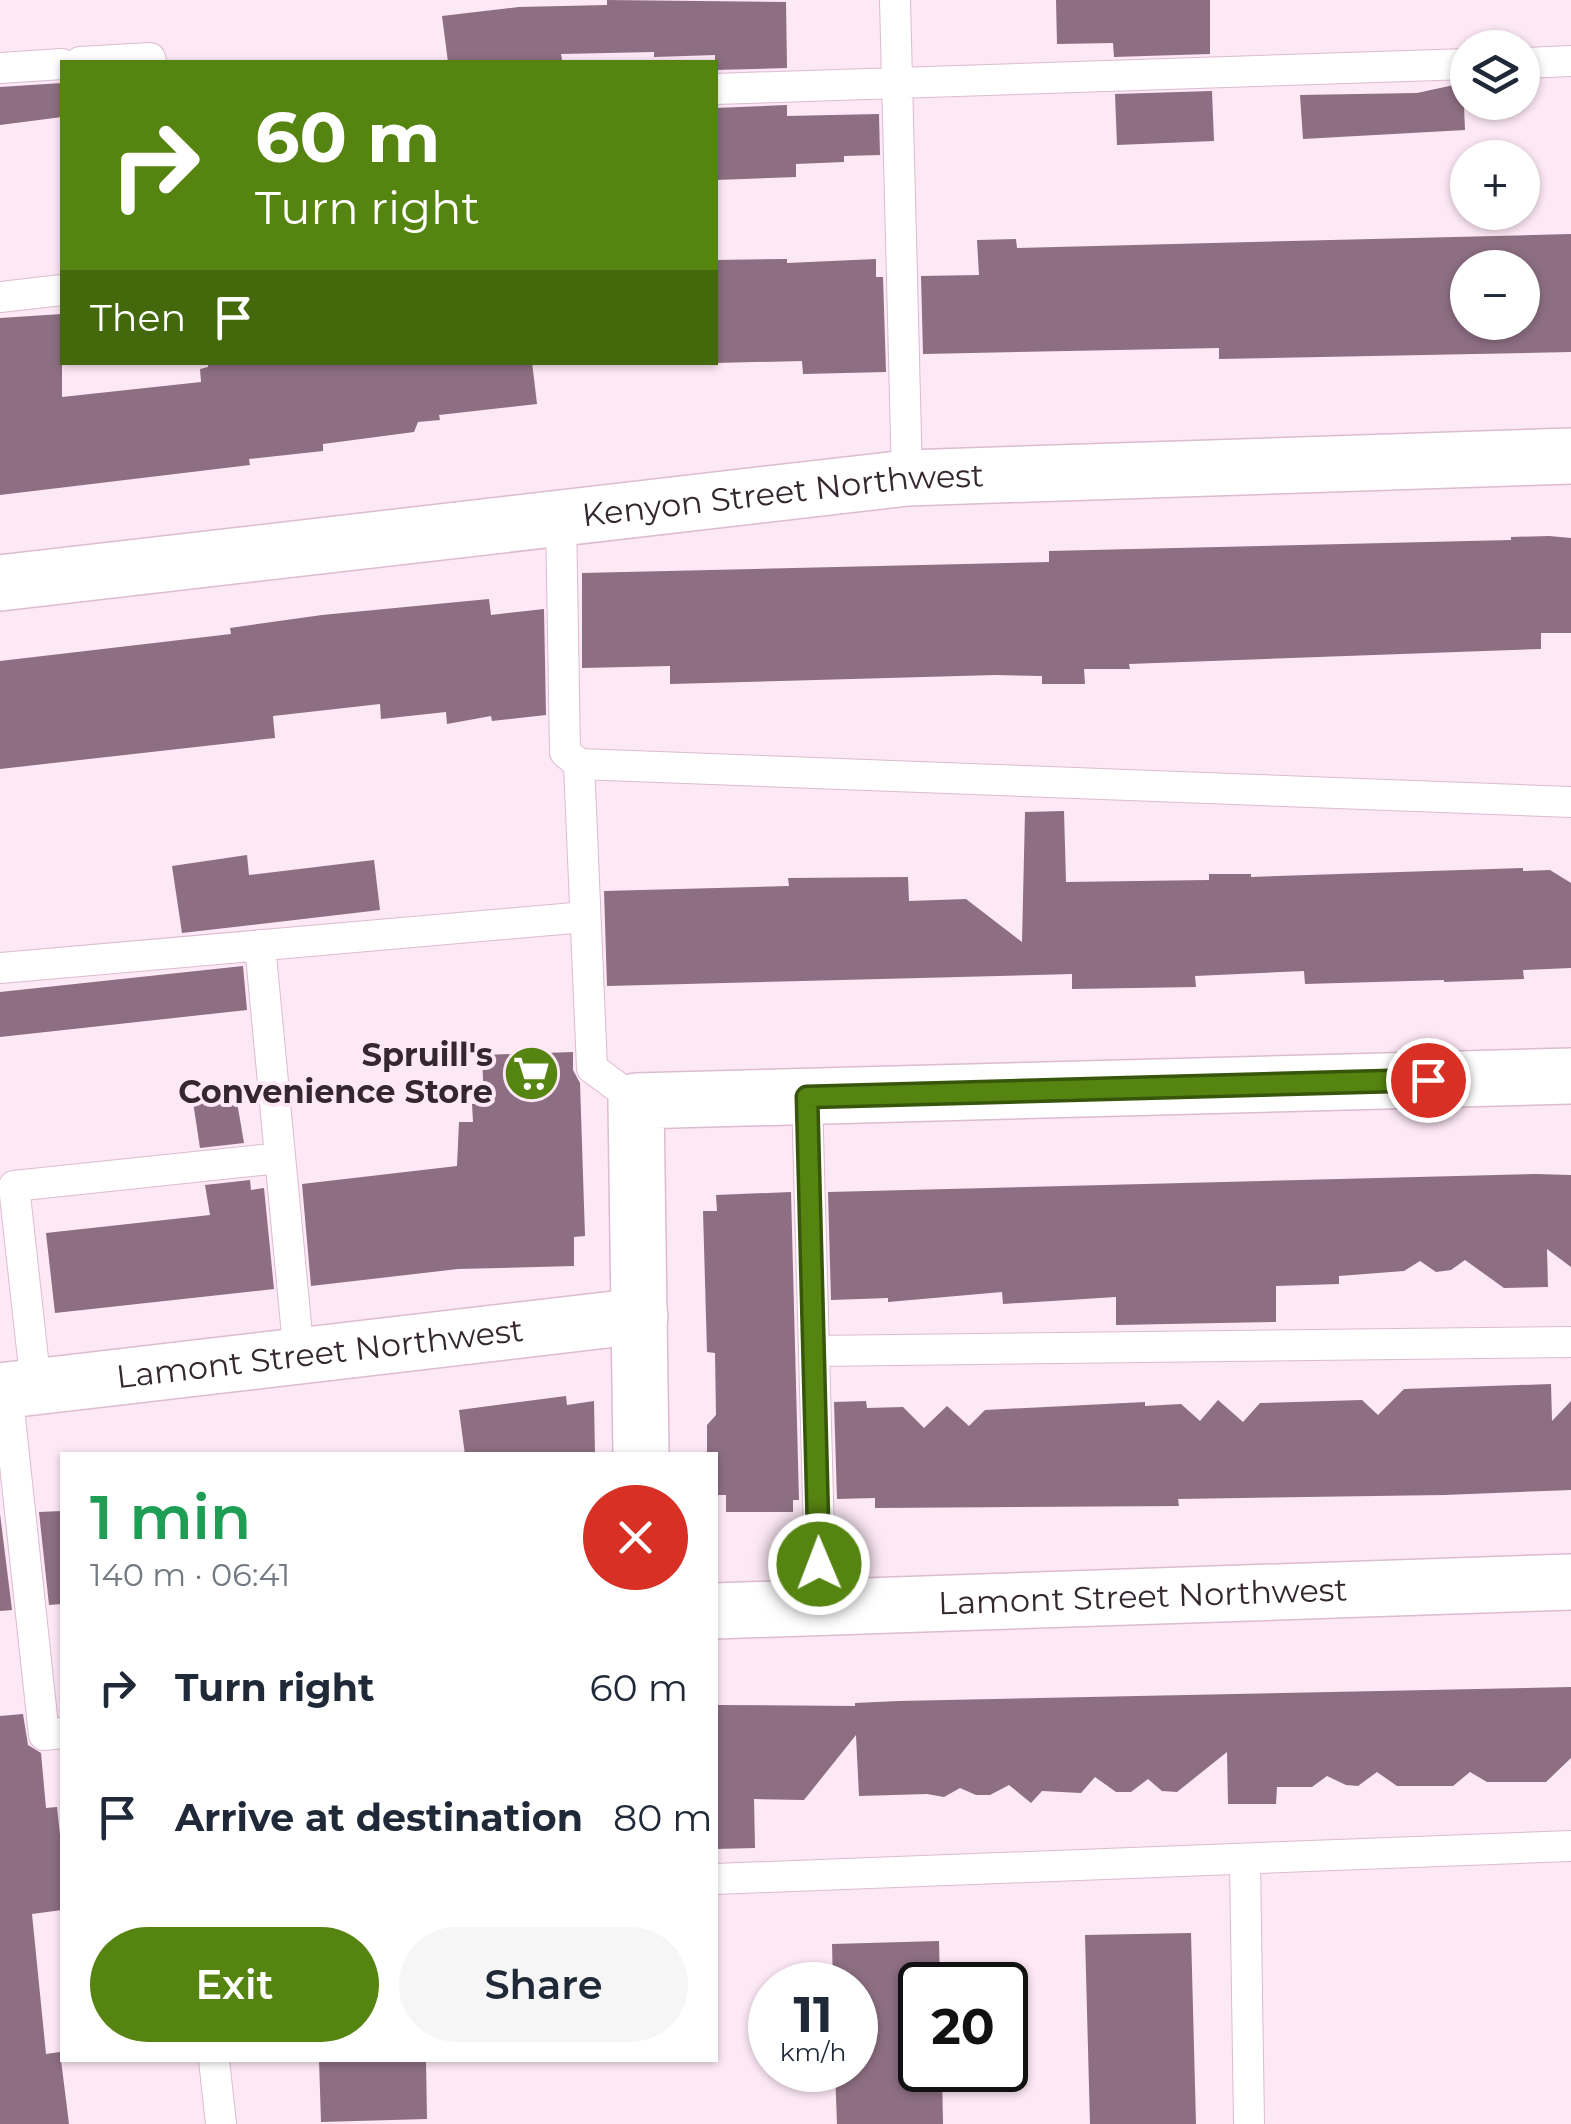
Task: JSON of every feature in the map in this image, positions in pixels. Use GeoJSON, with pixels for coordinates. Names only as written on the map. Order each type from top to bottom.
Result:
{"type":"FeatureCollection","features":[{"type":"Feature","properties":{"kind":"street","name":"Kenyon Street Northwest"},"geometry":{"type":"LineString","coordinates":[[0,583],[907,478],[1571,456]]}},
{"type":"Feature","properties":{"kind":"street"},"geometry":{"type":"LineString","coordinates":[[641,1452],[636,1101],[1571,1076]]}},
{"type":"Feature","properties":{"kind":"street","name":"Lamont Street Northwest"},"geometry":{"type":"LineString","coordinates":[[14,1389],[640,1316]]}},
{"type":"Feature","properties":{"kind":"street","name":"Lamont Street Northwest"},"geometry":{"type":"LineString","coordinates":[[718,1612],[1571,1582]]}},
{"type":"Feature","properties":{"kind":"lane"},"geometry":{"type":"LineString","coordinates":[[895,0],[907,478]]}},
{"type":"Feature","properties":{"kind":"lane"},"geometry":{"type":"LineString","coordinates":[[115,60],[150,60]]}},
{"type":"Feature","properties":{"kind":"lane"},"geometry":{"type":"LineString","coordinates":[[1540,62],[1571,61]]}},
{"type":"Feature","properties":{"kind":"lane"},"geometry":{"type":"LineString","coordinates":[[0,68],[60,64]]}},
{"type":"Feature","properties":{"kind":"lane"},"geometry":{"type":"LineString","coordinates":[[718,90],[1450,65]]}},
{"type":"Feature","properties":{"kind":"lane"},"geometry":{"type":"LineString","coordinates":[[0,297],[60,290]]}},
{"type":"Feature","properties":{"kind":"lane"},"geometry":{"type":"LineString","coordinates":[[561,517],[566,752],[579,764],[1571,802]]}},
{"type":"Feature","properties":{"kind":"lane"},"geometry":{"type":"LineString","coordinates":[[579,764],[592,1068],[636,1101]]}},
{"type":"Feature","properties":{"kind":"lane"},"geometry":{"type":"LineString","coordinates":[[0,968],[585,917]]}},
{"type":"Feature","properties":{"kind":"lane"},"geometry":{"type":"LineString","coordinates":[[260,945],[299,1356]]}},
{"type":"Feature","properties":{"kind":"lane"},"geometry":{"type":"LineString","coordinates":[[807,1097],[821,1608]]}},
{"type":"Feature","properties":{"kind":"lane"},"geometry":{"type":"LineString","coordinates":[[60,1733],[44,1735],[14,1389],[14,1186],[280,1158]]}},
{"type":"Feature","properties":{"kind":"lane"},"geometry":{"type":"LineString","coordinates":[[814,1351],[1571,1342]]}},
{"type":"Feature","properties":{"kind":"lane"},"geometry":{"type":"LineString","coordinates":[[718,1879],[1571,1846]]}},
{"type":"Feature","properties":{"kind":"lane"},"geometry":{"type":"LineString","coordinates":[[1244,1861],[1249,2124]]}},
{"type":"Feature","properties":{"kind":"lane"},"geometry":{"type":"LineString","coordinates":[[214,2062],[222,2124]]}},
{"type":"Feature","properties":{"kind":"building"},"geometry":{"type":"Polygon","coordinates":[[[607,0],[786,2],[787,68],[718,70],[715,55],[654,57],[654,52],[561,54],[562,60],[448,60],[442,16],[519,7],[607,5],[607,0]]]}},
{"type":"Feature","properties":{"kind":"building"},"geometry":{"type":"Polygon","coordinates":[[[1056,0],[1210,0],[1210,54],[1114,57],[1113,43],[1057,44],[1056,0]]]}},
{"type":"Feature","properties":{"kind":"building"},"geometry":{"type":"Polygon","coordinates":[[[60,83],[60,117],[0,125],[0,87],[60,83]]]}},
{"type":"Feature","properties":{"kind":"building"},"geometry":{"type":"Polygon","coordinates":[[[1450,86],[1450,120],[1465,120],[1465,130],[1303,139],[1300,95],[1417,93],[1450,86]]]}},
{"type":"Feature","properties":{"kind":"building"},"geometry":{"type":"Polygon","coordinates":[[[1212,91],[1214,141],[1117,145],[1115,94],[1212,91]]]}},
{"type":"Feature","properties":{"kind":"building"},"geometry":{"type":"Polygon","coordinates":[[[787,105],[787,116],[879,114],[880,155],[844,156],[844,162],[796,164],[796,177],[718,180],[718,108],[787,105]]]}},
{"type":"Feature","properties":{"kind":"building"},"geometry":{"type":"Polygon","coordinates":[[[1571,234],[1571,352],[1219,359],[1219,348],[923,354],[921,276],[979,275],[977,240],[1016,239],[1017,248],[1571,234]]]}},
{"type":"Feature","properties":{"kind":"building"},"geometry":{"type":"Polygon","coordinates":[[[787,259],[787,263],[876,259],[876,277],[883,277],[886,372],[803,374],[802,361],[718,363],[718,260],[787,259]]]}},
{"type":"Feature","properties":{"kind":"building"},"geometry":{"type":"Polygon","coordinates":[[[60,314],[62,397],[201,382],[200,369],[208,365],[532,365],[537,404],[439,415],[440,420],[418,422],[414,432],[323,444],[323,451],[249,459],[250,465],[0,495],[0,318],[60,314]]]}},
{"type":"Feature","properties":{"kind":"building"},"geometry":{"type":"Polygon","coordinates":[[[1571,538],[1571,633],[1541,633],[1541,649],[1129,664],[1130,669],[1084,669],[1085,684],[1042,684],[1042,676],[995,675],[670,684],[670,666],[582,668],[582,573],[1049,562],[1049,551],[1571,538]]]}},
{"type":"Feature","properties":{"kind":"building"},"geometry":{"type":"Polygon","coordinates":[[[489,599],[491,615],[544,609],[546,715],[492,721],[491,716],[447,724],[446,712],[381,719],[380,704],[273,716],[275,738],[0,769],[0,661],[231,634],[230,628],[322,615],[489,599]]]}},
{"type":"Feature","properties":{"kind":"building"},"geometry":{"type":"Polygon","coordinates":[[[1064,811],[1066,882],[1209,880],[1209,874],[1251,877],[1550,870],[1571,883],[1571,968],[1523,970],[1524,979],[1444,982],[1305,984],[1304,971],[1195,976],[1196,987],[1072,989],[1072,974],[607,986],[604,891],[789,886],[788,878],[908,877],[909,901],[966,899],[1022,942],[1025,812],[1064,811]]]}},
{"type":"Feature","properties":{"kind":"building"},"geometry":{"type":"Polygon","coordinates":[[[247,855],[249,875],[374,860],[380,910],[182,933],[172,866],[247,855]]]}},
{"type":"Feature","properties":{"kind":"building"},"geometry":{"type":"Polygon","coordinates":[[[243,966],[247,1010],[0,1037],[0,992],[243,966]]]}},
{"type":"Feature","properties":{"kind":"building"},"geometry":{"type":"Polygon","coordinates":[[[573,1052],[573,1070],[580,1083],[585,1236],[574,1237],[574,1266],[458,1269],[311,1286],[302,1184],[457,1166],[459,1122],[473,1122],[472,1104],[484,1103],[482,1055],[573,1052]]]}},
{"type":"Feature","properties":{"kind":"building"},"geometry":{"type":"Polygon","coordinates":[[[236,1096],[244,1143],[200,1148],[193,1102],[236,1096]]]}},
{"type":"Feature","properties":{"kind":"building"},"geometry":{"type":"Polygon","coordinates":[[[1571,1175],[1571,1267],[1547,1249],[1548,1287],[1504,1288],[1465,1260],[1451,1270],[1436,1272],[1420,1261],[1404,1271],[1339,1276],[1339,1284],[1276,1286],[1276,1322],[1116,1325],[1116,1297],[1003,1304],[1002,1292],[888,1302],[888,1298],[831,1300],[828,1192],[1571,1175]]]}},
{"type":"Feature","properties":{"kind":"building"},"geometry":{"type":"Polygon","coordinates":[[[250,1180],[251,1190],[264,1188],[274,1289],[55,1313],[46,1233],[210,1215],[205,1185],[250,1180]]]}},
{"type":"Feature","properties":{"kind":"building"},"geometry":{"type":"Polygon","coordinates":[[[791,1192],[799,1500],[793,1500],[793,1512],[726,1512],[726,1495],[718,1495],[718,1452],[707,1452],[707,1425],[716,1415],[715,1353],[707,1352],[703,1211],[717,1211],[716,1195],[791,1192]]]}},
{"type":"Feature","properties":{"kind":"building"},"geometry":{"type":"Polygon","coordinates":[[[1551,1384],[1552,1421],[1571,1401],[1571,1490],[1178,1499],[1179,1506],[875,1508],[875,1498],[837,1499],[834,1402],[866,1401],[867,1408],[903,1407],[924,1428],[947,1406],[969,1426],[985,1410],[1145,1402],[1145,1406],[1181,1404],[1200,1421],[1218,1400],[1243,1422],[1260,1403],[1362,1400],[1378,1415],[1404,1389],[1551,1384]]]}},
{"type":"Feature","properties":{"kind":"building"},"geometry":{"type":"Polygon","coordinates":[[[566,1396],[567,1405],[594,1401],[595,1452],[465,1452],[459,1410],[566,1396]]]}},
{"type":"Feature","properties":{"kind":"building"},"geometry":{"type":"Polygon","coordinates":[[[60,1511],[60,1604],[49,1605],[39,1512],[60,1511]]]}},
{"type":"Feature","properties":{"kind":"building"},"geometry":{"type":"Polygon","coordinates":[[[0,1514],[12,1610],[0,1611],[0,1514]]]}},
{"type":"Feature","properties":{"kind":"building"},"geometry":{"type":"Polygon","coordinates":[[[1571,1687],[1571,1758],[1546,1782],[1487,1782],[1470,1772],[1453,1786],[1397,1786],[1377,1772],[1358,1786],[1327,1776],[1312,1787],[1277,1787],[1276,1804],[1228,1804],[1227,1752],[1177,1792],[1162,1791],[1148,1779],[1131,1792],[1116,1792],[1095,1777],[1081,1793],[1042,1791],[1031,1803],[1009,1785],[990,1795],[976,1795],[960,1788],[944,1797],[859,1796],[856,1735],[804,1800],[754,1799],[755,1848],[718,1849],[718,1705],[855,1706],[899,1701],[1571,1687]]]}},
{"type":"Feature","properties":{"kind":"building"},"geometry":{"type":"Polygon","coordinates":[[[23,1714],[28,1745],[41,1753],[46,1808],[57,1807],[60,1910],[32,1914],[46,2054],[60,2052],[69,2124],[0,2124],[0,1716],[23,1714]]]}},
{"type":"Feature","properties":{"kind":"building"},"geometry":{"type":"Polygon","coordinates":[[[1191,1933],[1196,2124],[1090,2124],[1085,1935],[1191,1933]]]}},
{"type":"Feature","properties":{"kind":"building"},"geometry":{"type":"Polygon","coordinates":[[[939,1941],[939,1962],[898,1962],[898,2092],[942,2092],[943,2124],[837,2124],[836,2092],[878,2092],[878,1962],[832,1962],[832,1944],[939,1941]]]}},
{"type":"Feature","properties":{"kind":"building"},"geometry":{"type":"Polygon","coordinates":[[[319,2062],[426,2062],[427,2119],[321,2122],[319,2062]]]}},
{"type":"Feature","properties":{"kind":"place","name":"Spruill's Convenience Store"},"geometry":{"type":"Point","coordinates":[532,1073]}},
{"type":"Feature","properties":{"kind":"route"},"geometry":{"type":"LineString","coordinates":[[819,1564],[807,1097],[1428,1080]]}}]}
